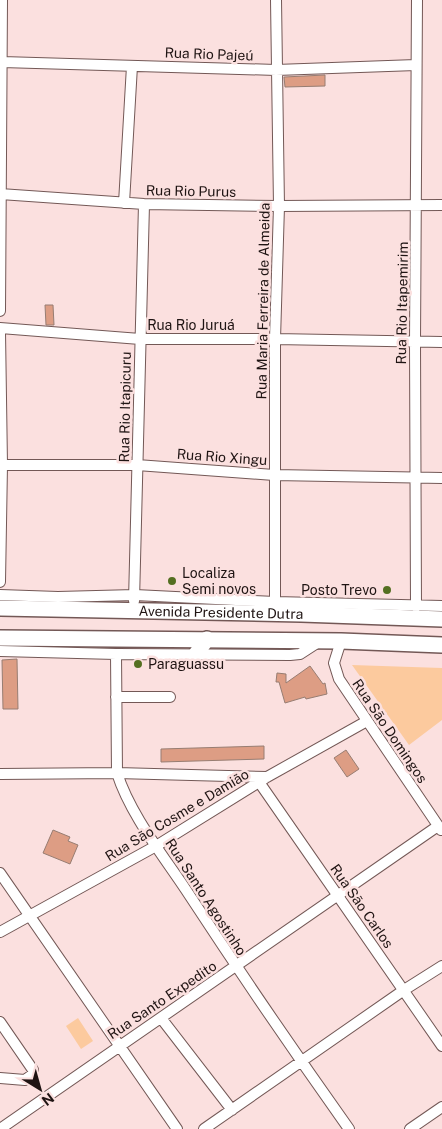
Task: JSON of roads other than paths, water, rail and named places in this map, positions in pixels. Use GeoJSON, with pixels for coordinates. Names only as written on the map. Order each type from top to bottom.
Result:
{"type":"FeatureCollection","features":[{"type":"Feature","properties":{"kind":"highway"},"geometry":{"type":"LineString","coordinates":[[58,597],[76,608]]}},
{"type":"Feature","properties":{"kind":"highway","name":"Avenida Presidente Dutra"},"geometry":{"type":"LineString","coordinates":[[0,608],[76,608],[134,603],[301,614],[442,619]]}},
{"type":"Feature","properties":{"kind":"highway"},"geometry":{"type":"LineString","coordinates":[[301,614],[358,604]]}},
{"type":"Feature","properties":{"kind":"highway","name":"Avenida Presidente Dutra"},"geometry":{"type":"LineString","coordinates":[[0,638],[321,640],[442,645]]}},
{"type":"Feature","properties":{"kind":"highway"},"geometry":{"type":"LineString","coordinates":[[196,654],[207,639]]}},
{"type":"Feature","properties":{"kind":"street"},"geometry":{"type":"LineString","coordinates":[[0,312],[2,0]]}},
{"type":"Feature","properties":{"kind":"street","name":"Rua Maria Ferreira de Almeida"},"geometry":{"type":"LineString","coordinates":[[274,602],[275,339],[279,206],[276,0]]}},
{"type":"Feature","properties":{"kind":"street","name":"Rua Rio Itapemirim"},"geometry":{"type":"LineString","coordinates":[[416,0],[416,606]]}},
{"type":"Feature","properties":{"kind":"street","name":"Rua Rio Pajeú"},"geometry":{"type":"LineString","coordinates":[[2,62],[276,70],[416,65]]}},
{"type":"Feature","properties":{"kind":"street"},"geometry":{"type":"LineString","coordinates":[[124,203],[132,66]]}},
{"type":"Feature","properties":{"kind":"street","name":"Rua Rio Purus"},"geometry":{"type":"LineString","coordinates":[[0,194],[144,204],[279,206],[442,205]]}},
{"type":"Feature","properties":{"kind":"street","name":"Rua Rio Itapicuru"},"geometry":{"type":"LineString","coordinates":[[134,603],[144,204]]}},
{"type":"Feature","properties":{"kind":"street"},"geometry":{"type":"LineString","coordinates":[[0,330],[0,582]]}},
{"type":"Feature","properties":{"kind":"street","name":"Rua Rio Juruá"},"geometry":{"type":"LineString","coordinates":[[0,330],[140,339],[442,342]]}},
{"type":"Feature","properties":{"kind":"street","name":"Rua Rio Xingu"},"geometry":{"type":"LineString","coordinates":[[1,465],[137,465],[274,475],[442,478]]}},
{"type":"Feature","properties":{"kind":"street","name":"Avenida Presidente Dutra"},"geometry":{"type":"LineString","coordinates":[[0,595],[134,603],[274,602],[442,606]]}},
{"type":"Feature","properties":{"kind":"street"},"geometry":{"type":"LineString","coordinates":[[0,651],[116,654],[300,654],[321,640]]}},
{"type":"Feature","properties":{"kind":"street","name":"Rua São Domingos"},"geometry":{"type":"LineString","coordinates":[[341,641],[334,660],[336,671],[344,688],[440,828]]}},
{"type":"Feature","properties":{"kind":"street","name":"Rua Santo Agostinho"},"geometry":{"type":"LineString","coordinates":[[116,654],[117,773],[129,803],[236,966],[349,1129]]}},
{"type":"Feature","properties":{"kind":"street"},"geometry":{"type":"LineString","coordinates":[[116,697],[170,697]]}},
{"type":"Feature","properties":{"kind":"street","name":"Rua São Cosme e Damião"},"geometry":{"type":"LineString","coordinates":[[0,932],[156,846],[263,780],[367,721]]}},
{"type":"Feature","properties":{"kind":"street"},"geometry":{"type":"LineString","coordinates":[[0,774],[117,773],[263,780]]}},
{"type":"Feature","properties":{"kind":"street","name":"Rua São Carlos"},"geometry":{"type":"LineString","coordinates":[[263,780],[337,895],[441,1040]]}},
{"type":"Feature","properties":{"kind":"street","name":"Rua Santo Expedito"},"geometry":{"type":"LineString","coordinates":[[0,1128],[337,895],[440,828]]}},
{"type":"Feature","properties":{"kind":"street"},"geometry":{"type":"LineString","coordinates":[[0,873],[177,1129]]}},
{"type":"Feature","properties":{"kind":"street"},"geometry":{"type":"LineString","coordinates":[[204,1129],[404,990],[442,966]]}},
{"type":"Feature","properties":{"kind":"street"},"geometry":{"type":"LineString","coordinates":[[161,1018],[232,1110]]}},
{"type":"Feature","properties":{"kind":"street"},"geometry":{"type":"LineString","coordinates":[[0,1022],[33,1070],[33,1074],[25,1080],[0,1078]]}},
{"type":"Feature","properties":{"kind":"street"},"geometry":{"type":"LineString","coordinates":[[410,1129],[442,1106]]}},
{"type":"Feature","properties":{"kind":"place","name":"Localiza Semi novos"},"geometry":{"type":"Point","coordinates":[172,581]}},
{"type":"Feature","properties":{"kind":"place","name":"Posto Trevo"},"geometry":{"type":"Point","coordinates":[387,590]}},
{"type":"Feature","properties":{"kind":"place","name":"Paraguassu"},"geometry":{"type":"Point","coordinates":[138,664]}}]}
